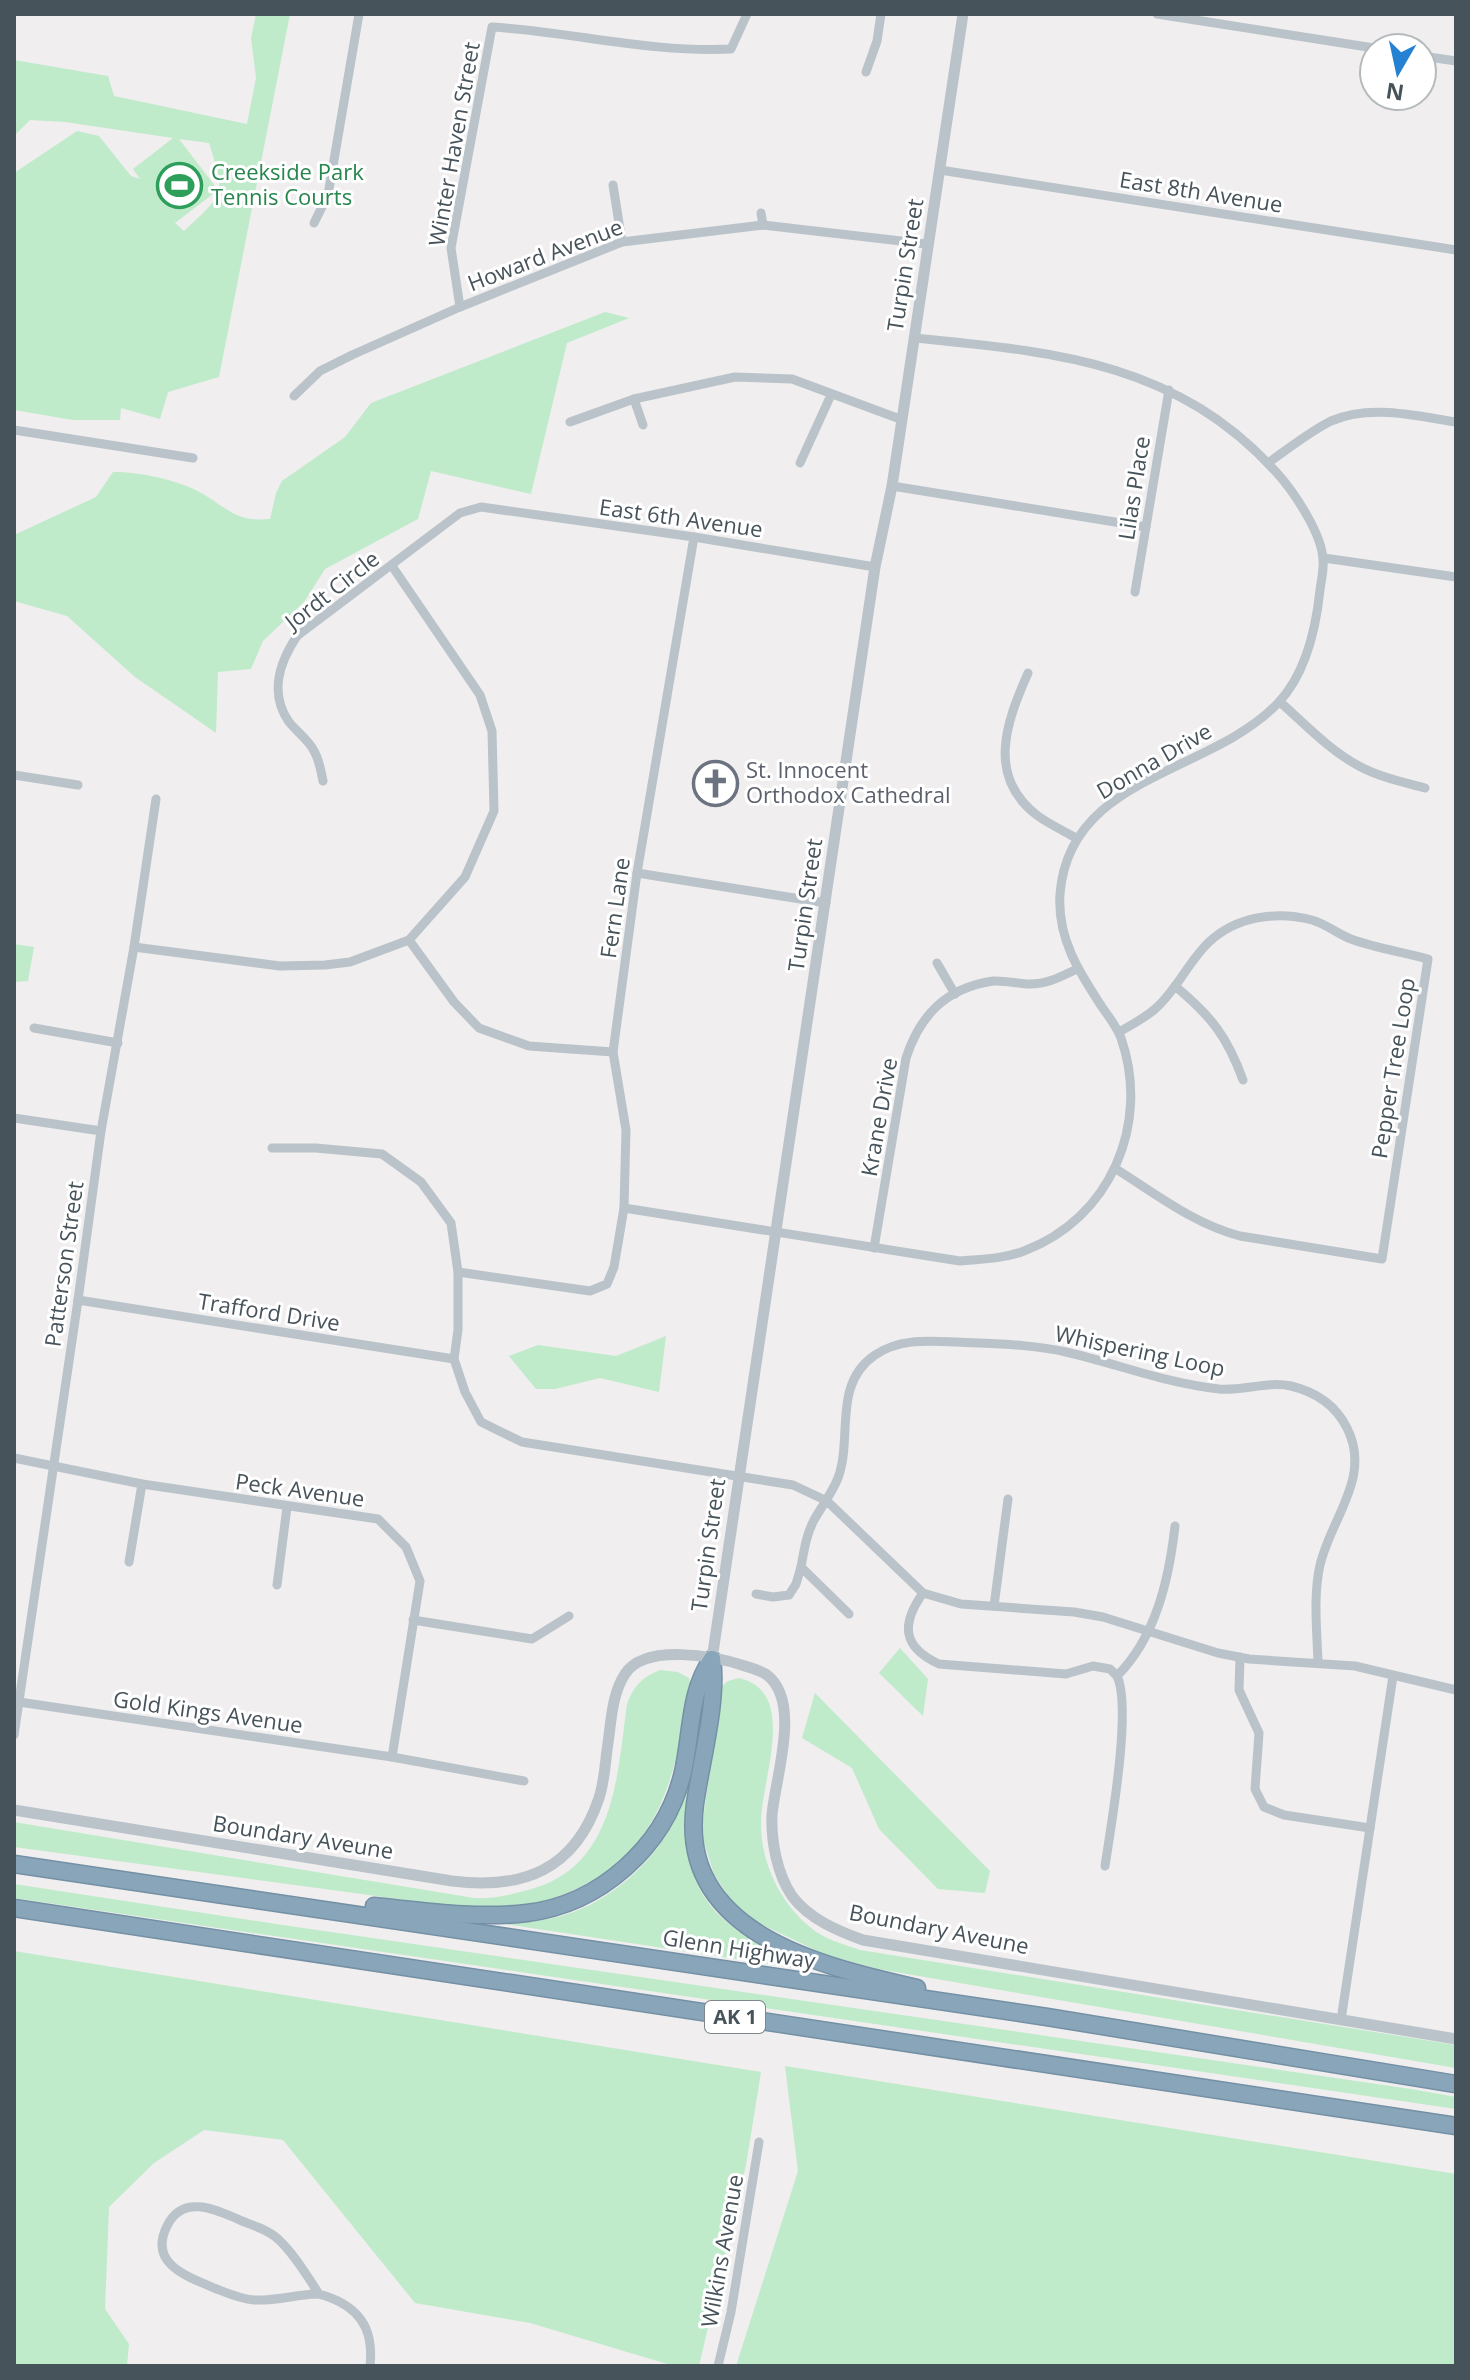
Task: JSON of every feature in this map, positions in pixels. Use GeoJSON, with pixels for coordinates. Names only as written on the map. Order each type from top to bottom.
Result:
{"type":"FeatureCollection","features":[{"type":"Feature","properties":{"kind":"highway"},"geometry":{"type":"LineString","coordinates":[[240,1896],[326,1900],[469,1914],[509,1914],[556,1906],[593,1891],[633,1860],[666,1818],[683,1775],[697,1688],[703,1671],[712,1659]]}},
{"type":"Feature","properties":{"kind":"highway"},"geometry":{"type":"LineString","coordinates":[[712,1659],[712,1691],[693,1832],[700,1866],[726,1909],[768,1939],[845,1970],[1047,2017]]}},
{"type":"Feature","properties":{"kind":"highway","name":"Glenn Highway"},"geometry":{"type":"LineString","coordinates":[[14,1864],[1047,2017],[1456,2084]]}},
{"type":"Feature","properties":{"kind":"highway","name":"AK 1"},"geometry":{"type":"LineString","coordinates":[[14,1908],[1456,2126]]}},
{"type":"Feature","properties":{"kind":"street"},"geometry":{"type":"LineString","coordinates":[[314,223],[328,195],[359,14]]}},
{"type":"Feature","properties":{"kind":"street","name":"Winter Haven Street"},"geometry":{"type":"LineString","coordinates":[[460,307],[451,248],[492,27],[548,30],[665,48],[731,49],[747,14]]}},
{"type":"Feature","properties":{"kind":"street"},"geometry":{"type":"LineString","coordinates":[[866,72],[877,41],[881,14]]}},
{"type":"Feature","properties":{"kind":"street","name":"Turpin Street"},"geometry":{"type":"LineString","coordinates":[[712,1659],[875,567],[892,486],[963,14]]}},
{"type":"Feature","properties":{"kind":"street"},"geometry":{"type":"LineString","coordinates":[[1157,14],[1358,45]]}},
{"type":"Feature","properties":{"kind":"street","name":"East 8th Avenue"},"geometry":{"type":"LineString","coordinates":[[940,170],[1456,250]]}},
{"type":"Feature","properties":{"kind":"street"},"geometry":{"type":"LineString","coordinates":[[613,185],[622,242]]}},
{"type":"Feature","properties":{"kind":"street"},"geometry":{"type":"LineString","coordinates":[[761,213],[763,225]]}},
{"type":"Feature","properties":{"kind":"street","name":"Howard Avenue"},"geometry":{"type":"LineString","coordinates":[[294,396],[320,371],[460,307],[622,242],[763,225],[927,244]]}},
{"type":"Feature","properties":{"kind":"street","name":"Donna Drive"},"geometry":{"type":"LineString","coordinates":[[624,1208],[960,1261],[994,1259],[1024,1251],[1080,1218],[1116,1169],[1130,1112],[1128,1060],[1119,1032],[1077,969],[1065,941],[1060,893],[1076,838],[1099,812],[1122,795],[1255,724],[1280,702],[1295,680],[1307,651],[1318,605],[1324,558],[1308,516],[1287,485],[1268,463],[1220,420],[1140,377],[1093,364],[1014,348],[915,338]]}},
{"type":"Feature","properties":{"kind":"street"},"geometry":{"type":"LineString","coordinates":[[570,422],[634,399],[735,377],[792,379],[900,419]]}},
{"type":"Feature","properties":{"kind":"street","name":"Lilas Place"},"geometry":{"type":"LineString","coordinates":[[1135,592],[1169,390]]}},
{"type":"Feature","properties":{"kind":"street"},"geometry":{"type":"LineString","coordinates":[[800,463],[831,395]]}},
{"type":"Feature","properties":{"kind":"street"},"geometry":{"type":"LineString","coordinates":[[634,399],[643,425]]}},
{"type":"Feature","properties":{"kind":"street"},"geometry":{"type":"LineString","coordinates":[[1268,463],[1331,421],[1358,413],[1384,412],[1456,422]]}},
{"type":"Feature","properties":{"kind":"street"},"geometry":{"type":"LineString","coordinates":[[14,430],[193,458]]}},
{"type":"Feature","properties":{"kind":"street"},"geometry":{"type":"LineString","coordinates":[[892,486],[1146,527]]}},
{"type":"Feature","properties":{"kind":"street","name":"East 6th Avenue"},"geometry":{"type":"LineString","coordinates":[[481,507],[694,537],[875,567]]}},
{"type":"Feature","properties":{"kind":"street","name":"Jordt Circle"},"geometry":{"type":"LineString","coordinates":[[323,781],[314,750],[289,722],[278,701],[277,678],[285,653],[297,636],[460,513],[481,507]]}},
{"type":"Feature","properties":{"kind":"street","name":"Fern Lane"},"geometry":{"type":"LineString","coordinates":[[458,1272],[590,1291],[607,1284],[614,1267],[624,1208],[626,1130],[613,1052],[637,873],[694,537]]}},
{"type":"Feature","properties":{"kind":"street"},"geometry":{"type":"LineString","coordinates":[[1324,558],[1456,577]]}},
{"type":"Feature","properties":{"kind":"street"},"geometry":{"type":"LineString","coordinates":[[134,947],[246,963],[310,966],[350,962],[409,940],[465,877],[494,811],[492,731],[480,695],[392,566]]}},
{"type":"Feature","properties":{"kind":"street"},"geometry":{"type":"LineString","coordinates":[[1028,673],[1007,725],[1004,752],[1007,777],[1021,801],[1039,817],[1076,838]]}},
{"type":"Feature","properties":{"kind":"street"},"geometry":{"type":"LineString","coordinates":[[1280,702],[1341,755],[1360,767],[1425,788]]}},
{"type":"Feature","properties":{"kind":"street"},"geometry":{"type":"LineString","coordinates":[[14,775],[78,785]]}},
{"type":"Feature","properties":{"kind":"street","name":"Patterson Street"},"geometry":{"type":"LineString","coordinates":[[14,1735],[101,1131],[134,947],[156,799]]}},
{"type":"Feature","properties":{"kind":"street"},"geometry":{"type":"LineString","coordinates":[[637,873],[826,903]]}},
{"type":"Feature","properties":{"kind":"street","name":"Pepper Tree Loop"},"geometry":{"type":"LineString","coordinates":[[1116,1169],[1216,1230],[1382,1259],[1428,959],[1350,938],[1314,920],[1277,915],[1255,917],[1235,924],[1211,941],[1155,1009],[1119,1032]]}},
{"type":"Feature","properties":{"kind":"street"},"geometry":{"type":"LineString","coordinates":[[409,940],[454,1002],[479,1028],[529,1046],[613,1052]]}},
{"type":"Feature","properties":{"kind":"street"},"geometry":{"type":"LineString","coordinates":[[937,963],[955,994]]}},
{"type":"Feature","properties":{"kind":"street","name":"Krane Drive"},"geometry":{"type":"LineString","coordinates":[[874,1248],[910,1046],[925,1015],[955,994],[995,981],[1033,984],[1053,981],[1077,969]]}},
{"type":"Feature","properties":{"kind":"street"},"geometry":{"type":"LineString","coordinates":[[1175,986],[1204,1010],[1220,1030],[1243,1080]]}},
{"type":"Feature","properties":{"kind":"street"},"geometry":{"type":"LineString","coordinates":[[34,1028],[118,1043]]}},
{"type":"Feature","properties":{"kind":"street"},"geometry":{"type":"LineString","coordinates":[[14,1118],[101,1131]]}},
{"type":"Feature","properties":{"kind":"street"},"geometry":{"type":"LineString","coordinates":[[272,1148],[382,1154],[421,1182],[451,1223],[458,1272],[458,1330],[454,1359],[465,1392],[481,1422],[522,1442],[793,1485],[827,1501],[923,1593],[961,1604],[1074,1612],[1149,1629],[1218,1653],[1355,1666],[1456,1690]]}},
{"type":"Feature","properties":{"kind":"street","name":"Trafford Drive"},"geometry":{"type":"LineString","coordinates":[[78,1300],[454,1359]]}},
{"type":"Feature","properties":{"kind":"street","name":"Whispering Loop"},"geometry":{"type":"LineString","coordinates":[[801,1567],[805,1542],[827,1501],[843,1460],[847,1397],[858,1374],[875,1355],[910,1341],[1011,1344],[1065,1351],[1125,1370],[1221,1389],[1288,1385],[1316,1395],[1339,1412],[1356,1454],[1355,1476],[1328,1538],[1320,1568],[1318,1662]]}},
{"type":"Feature","properties":{"kind":"street","name":"Peck Avenue"},"geometry":{"type":"LineString","coordinates":[[14,1458],[142,1484],[378,1519],[406,1547],[420,1581],[392,1757]]}},
{"type":"Feature","properties":{"kind":"street"},"geometry":{"type":"LineString","coordinates":[[129,1562],[142,1484]]}},
{"type":"Feature","properties":{"kind":"street"},"geometry":{"type":"LineString","coordinates":[[994,1606],[1008,1499]]}},
{"type":"Feature","properties":{"kind":"street"},"geometry":{"type":"LineString","coordinates":[[277,1585],[287,1507]]}},
{"type":"Feature","properties":{"kind":"street"},"geometry":{"type":"LineString","coordinates":[[1117,1676],[1141,1649],[1149,1629],[1171,1562],[1175,1526]]}},
{"type":"Feature","properties":{"kind":"street"},"geometry":{"type":"LineString","coordinates":[[756,1594],[773,1597],[789,1595],[801,1567],[849,1614]]}},
{"type":"Feature","properties":{"kind":"street"},"geometry":{"type":"LineString","coordinates":[[923,1593],[911,1611],[907,1625],[911,1643],[922,1657],[939,1664],[1066,1674],[1093,1666],[1110,1669],[1117,1676],[1123,1688],[1117,1789],[1105,1866]]}},
{"type":"Feature","properties":{"kind":"street"},"geometry":{"type":"LineString","coordinates":[[413,1620],[532,1639],[569,1616]]}},
{"type":"Feature","properties":{"kind":"street","name":"Boundary Aveune"},"geometry":{"type":"LineString","coordinates":[[14,1810],[452,1881],[485,1885],[516,1881],[546,1870],[569,1850],[588,1825],[601,1795],[617,1692],[626,1671],[646,1657],[664,1653],[712,1659],[743,1665],[768,1676],[782,1699],[787,1720],[772,1816],[774,1848],[781,1874],[793,1897],[834,1929],[863,1940],[1456,2039]]}},
{"type":"Feature","properties":{"kind":"street"},"geometry":{"type":"LineString","coordinates":[[1240,1657],[1239,1690],[1259,1733],[1255,1789],[1264,1807],[1284,1815],[1370,1828]]}},
{"type":"Feature","properties":{"kind":"street"},"geometry":{"type":"LineString","coordinates":[[1341,2020],[1393,1676]]}},
{"type":"Feature","properties":{"kind":"street","name":"Gold Kings Avenue"},"geometry":{"type":"LineString","coordinates":[[19,1702],[392,1757],[524,1781]]}},
{"type":"Feature","properties":{"kind":"street","name":"Wilkins Avenue"},"geometry":{"type":"LineString","coordinates":[[718,2366],[731,2312],[759,2142]]}},
{"type":"Feature","properties":{"kind":"street"},"geometry":{"type":"LineString","coordinates":[[319,2294],[243,2299],[180,2274],[164,2254],[166,2228],[183,2209],[209,2207],[278,2238],[319,2294],[350,2308],[359,2316],[371,2340],[370,2366]]}},
{"type":"Feature","properties":{"kind":"green space"},"geometry":{"type":"Polygon","coordinates":[[[256,14],[290,14],[219,377],[168,392],[160,419],[121,408],[120,420],[73,420],[14,410],[14,173],[77,131],[99,136],[131,176],[140,179],[133,169],[173,138],[30,120],[14,136],[14,60],[108,76],[114,96],[247,124],[256,78],[251,38],[256,14]],[[179,139],[218,190],[175,223],[184,231],[207,209],[218,193],[219,185],[218,174],[209,143],[179,139]]]}},
{"type":"Feature","properties":{"kind":"green space"},"geometry":{"type":"Polygon","coordinates":[[[605,312],[629,318],[567,343],[531,494],[431,471],[418,519],[325,569],[304,602],[263,641],[251,669],[218,672],[216,733],[135,677],[67,616],[14,601],[14,535],[96,497],[113,472],[172,481],[194,489],[241,517],[270,519],[282,481],[345,437],[371,403],[605,312]]]}},
{"type":"Feature","properties":{"kind":"green space"},"geometry":{"type":"Polygon","coordinates":[[[14,944],[34,947],[28,981],[14,982],[14,944]]]}},
{"type":"Feature","properties":{"kind":"green space"},"geometry":{"type":"Polygon","coordinates":[[[666,1336],[659,1392],[600,1378],[555,1389],[536,1389],[509,1356],[538,1345],[616,1356],[666,1336]]]}},
{"type":"Feature","properties":{"kind":"green space"},"geometry":{"type":"Polygon","coordinates":[[[900,1648],[928,1679],[923,1716],[879,1673],[900,1648]]]}},
{"type":"Feature","properties":{"kind":"green space"},"geometry":{"type":"Polygon","coordinates":[[[660,1670],[678,1672],[689,1678],[691,1688],[676,1758],[654,1818],[637,1843],[615,1865],[586,1884],[550,1899],[528,1904],[458,1907],[14,1847],[14,1822],[474,1898],[528,1890],[557,1879],[579,1862],[595,1841],[614,1789],[627,1704],[639,1683],[660,1670]]]}},
{"type":"Feature","properties":{"kind":"green space"},"geometry":{"type":"Polygon","coordinates":[[[739,1678],[757,1687],[768,1701],[773,1719],[770,1763],[762,1807],[764,1853],[781,1894],[799,1917],[821,1935],[860,1950],[1456,2045],[1456,2068],[878,1969],[824,1954],[756,1922],[736,1908],[714,1874],[701,1833],[722,1686],[739,1678]]]}},
{"type":"Feature","properties":{"kind":"green space"},"geometry":{"type":"Polygon","coordinates":[[[815,1693],[990,1871],[985,1893],[938,1889],[879,1829],[852,1768],[802,1738],[815,1693]]]}},
{"type":"Feature","properties":{"kind":"green space"},"geometry":{"type":"Polygon","coordinates":[[[692,1772],[687,1843],[698,1886],[722,1918],[737,1931],[809,1970],[505,1924],[572,1913],[623,1884],[662,1841],[675,1819],[692,1772]]]}},
{"type":"Feature","properties":{"kind":"green space"},"geometry":{"type":"Polygon","coordinates":[[[14,1884],[1411,2089],[1456,2097],[1456,2109],[14,1898],[14,1884]]]}},
{"type":"Feature","properties":{"kind":"green space"},"geometry":{"type":"Polygon","coordinates":[[[14,1951],[761,2072],[746,2165],[699,2366],[674,2366],[530,2323],[415,2303],[283,2140],[204,2130],[154,2163],[109,2207],[105,2309],[129,2344],[127,2366],[14,2366],[14,1951]]]}},
{"type":"Feature","properties":{"kind":"green space"},"geometry":{"type":"Polygon","coordinates":[[[785,2066],[1456,2174],[1456,2366],[736,2366],[798,2171],[785,2066]]]}},
{"type":"Feature","properties":{"kind":"place","name":"Creekside Park Tennis Courts"},"geometry":{"type":"Point","coordinates":[180,185]}},
{"type":"Feature","properties":{"kind":"place","name":"St. Innocent Orthodox Cathedral"},"geometry":{"type":"Point","coordinates":[715,783]}}]}
